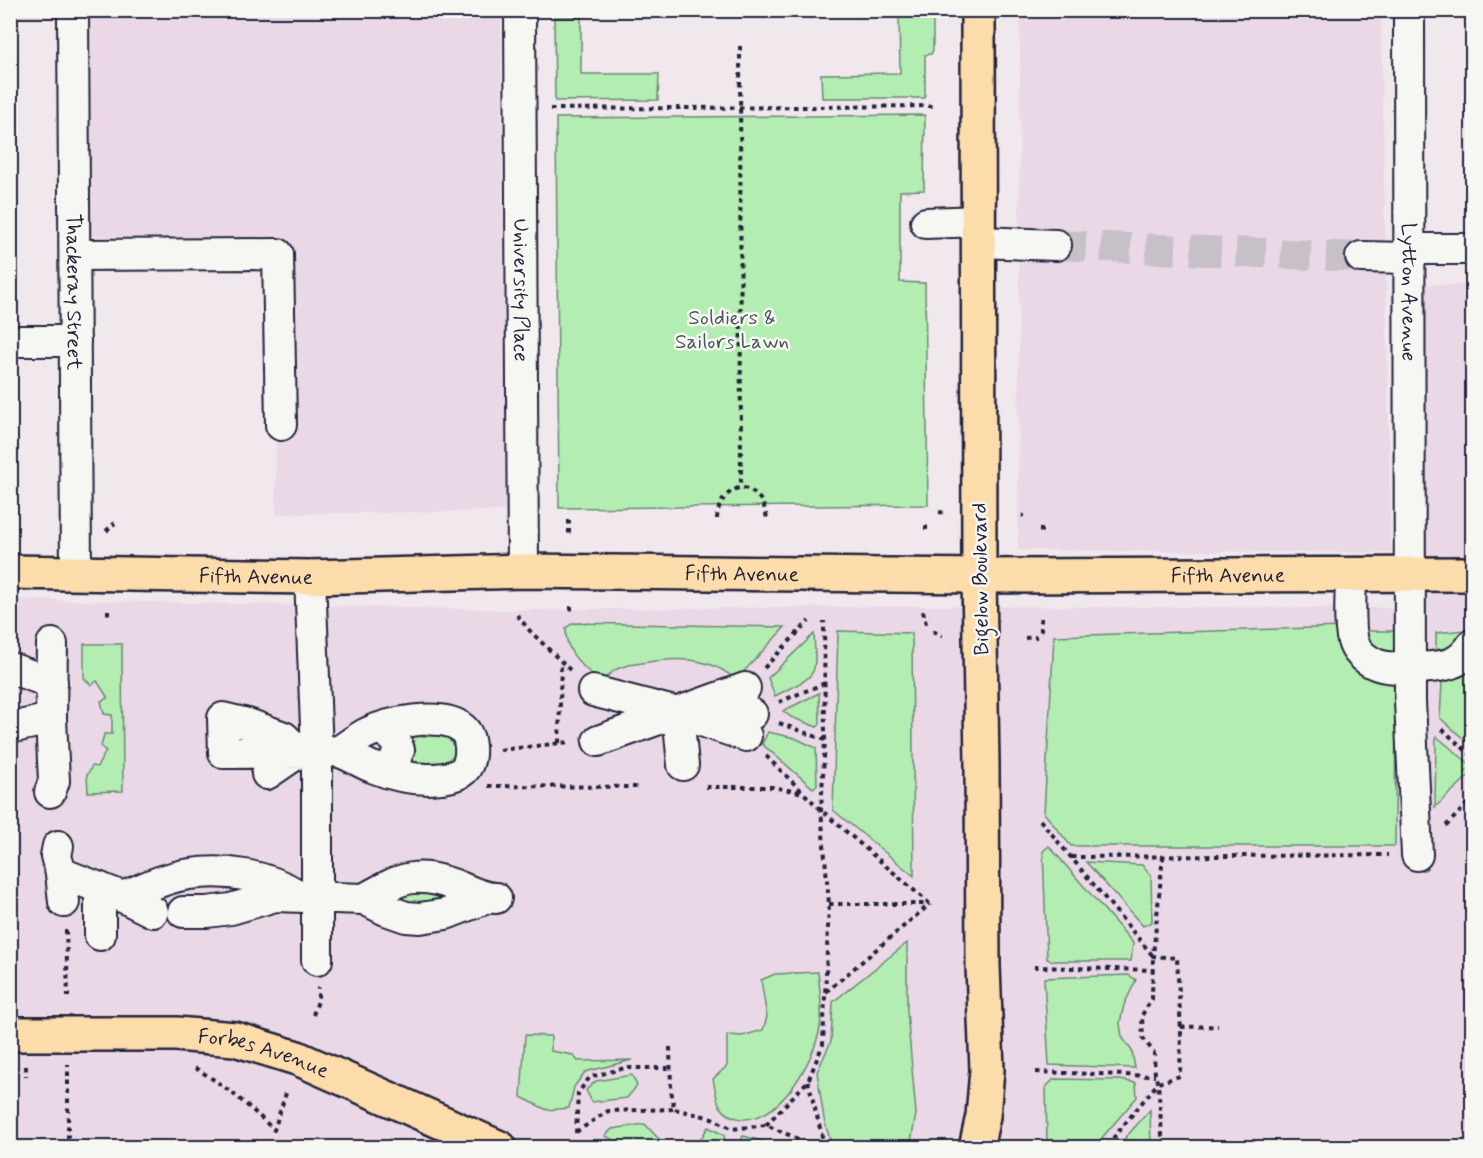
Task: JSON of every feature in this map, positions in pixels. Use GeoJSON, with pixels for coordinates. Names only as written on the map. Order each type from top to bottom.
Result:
{"type":"FeatureCollection","features":[{"type":"Feature","properties":{"kind":"main road","name":"Bigelow Boulevard"},"geometry":{"type":"LineString","coordinates":[[976,1148],[983,1116],[987,1070],[983,966],[979,576],[978,10]]}},
{"type":"Feature","properties":{"kind":"main road","name":"Fifth Avenue"},"geometry":{"type":"LineString","coordinates":[[10,572],[310,577],[523,571],[979,576],[1473,574]]}},
{"type":"Feature","properties":{"kind":"main road","name":"Forbes Avenue"},"geometry":{"type":"LineString","coordinates":[[10,1034],[176,1034],[235,1040],[297,1059],[500,1148]]}},
{"type":"Feature","properties":{"kind":"street","name":"Thackeray Street"},"geometry":{"type":"LineString","coordinates":[[73,10],[76,573]]}},
{"type":"Feature","properties":{"kind":"street","name":"University Place"},"geometry":{"type":"LineString","coordinates":[[520,10],[523,571]]}},
{"type":"Feature","properties":{"kind":"street","name":"Lytton Avenue"},"geometry":{"type":"LineString","coordinates":[[1409,10],[1410,667],[1417,855]]}},
{"type":"Feature","properties":{"kind":"street"},"geometry":{"type":"LineString","coordinates":[[926,223],[1056,245]]}},
{"type":"Feature","properties":{"kind":"street"},"geometry":{"type":"LineString","coordinates":[[1360,257],[1473,249]]}},
{"type":"Feature","properties":{"kind":"street"},"geometry":{"type":"LineString","coordinates":[[75,255],[278,254],[281,425]]}},
{"type":"Feature","properties":{"kind":"street"},"geometry":{"type":"LineString","coordinates":[[10,341],[75,341]]}},
{"type":"Feature","properties":{"kind":"street"},"geometry":{"type":"LineString","coordinates":[[1351,574],[1354,645],[1365,658],[1379,665],[1442,666],[1456,661],[1473,645]]}},
{"type":"Feature","properties":{"kind":"street"},"geometry":{"type":"LineString","coordinates":[[310,577],[318,752],[309,897],[317,960]]}},
{"type":"Feature","properties":{"kind":"street"},"geometry":{"type":"LineString","coordinates":[[52,644],[51,719],[54,788]]}},
{"type":"Feature","properties":{"kind":"street"},"geometry":{"type":"LineString","coordinates":[[10,668],[52,682]]}},
{"type":"Feature","properties":{"kind":"street"},"geometry":{"type":"LineString","coordinates":[[593,691],[678,713],[748,713]]}},
{"type":"Feature","properties":{"kind":"street"},"geometry":{"type":"LineString","coordinates":[[598,741],[678,713]]}},
{"type":"Feature","properties":{"kind":"street"},"geometry":{"type":"LineString","coordinates":[[678,713],[683,765]]}},
{"type":"Feature","properties":{"kind":"street"},"geometry":{"type":"LineString","coordinates":[[10,728],[51,719]]}},
{"type":"Feature","properties":{"kind":"street"},"geometry":{"type":"LineString","coordinates":[[267,774],[318,752],[366,733],[432,719],[448,721],[461,727],[468,734],[472,764],[449,778],[411,778],[318,752]]}},
{"type":"Feature","properties":{"kind":"street"},"geometry":{"type":"LineString","coordinates":[[383,728],[396,742],[399,750],[395,760],[385,771]]}},
{"type":"Feature","properties":{"kind":"street"},"geometry":{"type":"LineString","coordinates":[[64,902],[56,855],[112,892],[153,912]]}},
{"type":"Feature","properties":{"kind":"street"},"geometry":{"type":"LineString","coordinates":[[112,892],[188,874],[225,873],[241,874],[274,883],[309,897]]}},
{"type":"Feature","properties":{"kind":"street"},"geometry":{"type":"LineString","coordinates":[[183,912],[231,909],[275,896],[364,899],[386,910],[420,918],[446,914],[497,898],[444,880],[413,877],[401,879],[364,899]]}},
{"type":"Feature","properties":{"kind":"street"},"geometry":{"type":"LineString","coordinates":[[100,934],[112,892]]}},
{"type":"Feature","properties":{"kind":"path"},"geometry":{"type":"LineString","coordinates":[[740,46],[741,487]]}},
{"type":"Feature","properties":{"kind":"path"},"geometry":{"type":"LineString","coordinates":[[546,109],[936,106]]}},
{"type":"Feature","properties":{"kind":"path"},"geometry":{"type":"LineString","coordinates":[[717,519],[721,501],[731,490],[741,487],[758,495],[763,502],[767,519]]}},
{"type":"Feature","properties":{"kind":"path"},"geometry":{"type":"LineString","coordinates":[[939,512],[946,513]]}},
{"type":"Feature","properties":{"kind":"path"},"geometry":{"type":"LineString","coordinates":[[569,520],[569,534]]}},
{"type":"Feature","properties":{"kind":"path"},"geometry":{"type":"LineString","coordinates":[[926,521],[926,530]]}},
{"type":"Feature","properties":{"kind":"path"},"geometry":{"type":"LineString","coordinates":[[106,532],[115,523]]}},
{"type":"Feature","properties":{"kind":"path"},"geometry":{"type":"LineString","coordinates":[[1041,528],[1041,534]]}},
{"type":"Feature","properties":{"kind":"path"},"geometry":{"type":"LineString","coordinates":[[571,606],[571,615]]}},
{"type":"Feature","properties":{"kind":"path"},"geometry":{"type":"LineString","coordinates":[[108,609],[108,615]]}},
{"type":"Feature","properties":{"kind":"path"},"geometry":{"type":"LineString","coordinates":[[923,610],[926,624]]}},
{"type":"Feature","properties":{"kind":"path"},"geometry":{"type":"LineString","coordinates":[[517,615],[561,662],[593,691]]}},
{"type":"Feature","properties":{"kind":"path"},"geometry":{"type":"LineString","coordinates":[[1041,618],[1041,632]]}},
{"type":"Feature","properties":{"kind":"path"},"geometry":{"type":"LineString","coordinates":[[748,713],[809,621]]}},
{"type":"Feature","properties":{"kind":"path"},"geometry":{"type":"LineString","coordinates":[[766,1125],[808,1080],[823,1044],[829,904],[821,810],[825,740],[824,621]]}},
{"type":"Feature","properties":{"kind":"path"},"geometry":{"type":"LineString","coordinates":[[933,631],[942,636]]}},
{"type":"Feature","properties":{"kind":"path"},"geometry":{"type":"LineString","coordinates":[[1025,638],[1037,637]]}},
{"type":"Feature","properties":{"kind":"path"},"geometry":{"type":"LineString","coordinates":[[559,743],[561,662]]}},
{"type":"Feature","properties":{"kind":"path"},"geometry":{"type":"LineString","coordinates":[[748,713],[825,683]]}},
{"type":"Feature","properties":{"kind":"path"},"geometry":{"type":"LineString","coordinates":[[748,713],[825,740]]}},
{"type":"Feature","properties":{"kind":"path"},"geometry":{"type":"LineString","coordinates":[[748,713],[803,793],[930,904]]}},
{"type":"Feature","properties":{"kind":"path"},"geometry":{"type":"LineString","coordinates":[[509,750],[543,744]]}},
{"type":"Feature","properties":{"kind":"path"},"geometry":{"type":"LineString","coordinates":[[472,764],[640,787]]}},
{"type":"Feature","properties":{"kind":"path"},"geometry":{"type":"LineString","coordinates":[[706,787],[773,787],[803,793]]}},
{"type":"Feature","properties":{"kind":"path"},"geometry":{"type":"LineString","coordinates":[[1040,820],[1153,956],[1177,958],[1181,1027],[1180,1076],[1158,1083],[1105,1148]]}},
{"type":"Feature","properties":{"kind":"path"},"geometry":{"type":"LineString","coordinates":[[1070,856],[1417,855]]}},
{"type":"Feature","properties":{"kind":"path"},"geometry":{"type":"LineString","coordinates":[[1163,856],[1153,956],[1152,999],[1142,1015],[1143,1038],[1154,1053],[1163,1148]]}},
{"type":"Feature","properties":{"kind":"path"},"geometry":{"type":"LineString","coordinates":[[64,902],[68,997]]}},
{"type":"Feature","properties":{"kind":"path"},"geometry":{"type":"LineString","coordinates":[[829,904],[930,904]]}},
{"type":"Feature","properties":{"kind":"path"},"geometry":{"type":"LineString","coordinates":[[826,992],[930,904]]}},
{"type":"Feature","properties":{"kind":"path"},"geometry":{"type":"LineString","coordinates":[[1034,967],[1153,970]]}},
{"type":"Feature","properties":{"kind":"path"},"geometry":{"type":"LineString","coordinates":[[314,1015],[318,1001]]}},
{"type":"Feature","properties":{"kind":"path"},"geometry":{"type":"LineString","coordinates":[[1181,1027],[1218,1026]]}},
{"type":"Feature","properties":{"kind":"path"},"geometry":{"type":"LineString","coordinates":[[670,1047],[674,1109]]}},
{"type":"Feature","properties":{"kind":"path"},"geometry":{"type":"LineString","coordinates":[[68,1064],[68,1148]]}},
{"type":"Feature","properties":{"kind":"path"},"geometry":{"type":"LineString","coordinates":[[189,1064],[243,1100],[274,1130],[287,1090]]}},
{"type":"Feature","properties":{"kind":"path"},"geometry":{"type":"LineString","coordinates":[[26,1066],[26,1076]]}},
{"type":"Feature","properties":{"kind":"path"},"geometry":{"type":"LineString","coordinates":[[671,1068],[625,1068],[590,1077],[578,1093],[576,1133],[608,1111],[674,1109],[712,1118],[732,1129],[766,1125],[819,1148]]}},
{"type":"Feature","properties":{"kind":"path"},"geometry":{"type":"LineString","coordinates":[[1036,1072],[1155,1076]]}},
{"type":"Feature","properties":{"kind":"path"},"geometry":{"type":"LineString","coordinates":[[808,1080],[825,1148]]}},
{"type":"Feature","properties":{"kind":"path"},"geometry":{"type":"LineString","coordinates":[[387,1148],[391,1139]]}},
{"type":"Feature","properties":{"kind":"shaded area"},"geometry":{"type":"Polygon","coordinates":[[[10,11],[501,11],[506,511],[276,514],[274,242],[59,235],[55,19],[11,19],[10,11]]]}},
{"type":"Feature","properties":{"kind":"shaded area"},"geometry":{"type":"Polygon","coordinates":[[[1020,11],[1381,11],[1391,553],[1018,550],[1020,11]]]}},
{"type":"Feature","properties":{"kind":"shaded area"},"geometry":{"type":"Polygon","coordinates":[[[1426,284],[1472,285],[1472,1147],[11,1148],[11,599],[520,610],[927,606],[1415,608],[1417,401],[1426,284]]]}},
{"type":"Feature","properties":{"kind":"green space"},"geometry":{"type":"Polygon","coordinates":[[[853,11],[933,11],[933,50],[931,54],[925,55],[925,98],[822,98],[821,74],[900,73],[899,16],[853,16],[853,11]]]}},
{"type":"Feature","properties":{"kind":"green space"},"geometry":{"type":"Polygon","coordinates":[[[554,17],[581,17],[581,74],[659,74],[658,100],[555,101],[554,17]]]}},
{"type":"Feature","properties":{"kind":"green space","name":"Soldiers & Sailors Lawn"},"geometry":{"type":"Polygon","coordinates":[[[925,115],[924,190],[900,191],[900,282],[925,283],[928,505],[559,508],[556,118],[925,115]]]}},
{"type":"Feature","properties":{"kind":"green space"},"geometry":{"type":"Polygon","coordinates":[[[573,623],[785,627],[736,680],[715,666],[679,659],[624,666],[600,682],[576,659],[568,645],[566,628],[573,623]]]}},
{"type":"Feature","properties":{"kind":"green space"},"geometry":{"type":"Polygon","coordinates":[[[1343,627],[1396,677],[1395,846],[1071,846],[1044,813],[1054,636],[1343,627]]]}},
{"type":"Feature","properties":{"kind":"green space"},"geometry":{"type":"Polygon","coordinates":[[[1465,630],[1461,645],[1436,657],[1436,633],[1465,630]]]}},
{"type":"Feature","properties":{"kind":"green space"},"geometry":{"type":"Polygon","coordinates":[[[838,631],[912,633],[914,876],[833,810],[838,631]]]}},
{"type":"Feature","properties":{"kind":"green space"},"geometry":{"type":"Polygon","coordinates":[[[1363,631],[1394,631],[1394,658],[1371,649],[1363,631]]]}},
{"type":"Feature","properties":{"kind":"green space"},"geometry":{"type":"Polygon","coordinates":[[[814,634],[815,661],[811,675],[775,696],[768,678],[814,634]]]}},
{"type":"Feature","properties":{"kind":"green space"},"geometry":{"type":"Polygon","coordinates":[[[84,644],[122,644],[123,791],[88,792],[87,775],[92,766],[97,767],[106,751],[101,747],[104,734],[112,734],[112,715],[104,714],[101,701],[108,698],[97,681],[91,685],[84,678],[84,644]]]}},
{"type":"Feature","properties":{"kind":"green space"},"geometry":{"type":"Polygon","coordinates":[[[1472,662],[1472,746],[1440,718],[1442,682],[1459,676],[1472,662]]]}},
{"type":"Feature","properties":{"kind":"green space"},"geometry":{"type":"Polygon","coordinates":[[[819,693],[820,724],[817,727],[791,717],[783,711],[819,693]]]}},
{"type":"Feature","properties":{"kind":"green space"},"geometry":{"type":"Polygon","coordinates":[[[768,732],[795,738],[816,748],[817,785],[813,788],[762,744],[768,732]]]}},
{"type":"Feature","properties":{"kind":"green space"},"geometry":{"type":"Polygon","coordinates":[[[426,733],[447,737],[457,750],[453,756],[441,763],[427,766],[407,761],[409,737],[426,733]]]}},
{"type":"Feature","properties":{"kind":"green space"},"geometry":{"type":"Polygon","coordinates":[[[1436,736],[1472,766],[1472,773],[1435,807],[1436,736]]]}},
{"type":"Feature","properties":{"kind":"green space"},"geometry":{"type":"Polygon","coordinates":[[[1049,846],[1133,943],[1131,961],[1053,961],[1047,959],[1043,851],[1049,846]]]}},
{"type":"Feature","properties":{"kind":"green space"},"geometry":{"type":"Polygon","coordinates":[[[1086,862],[1142,865],[1151,876],[1152,922],[1143,926],[1086,862]]]}},
{"type":"Feature","properties":{"kind":"green space"},"geometry":{"type":"Polygon","coordinates":[[[404,892],[442,894],[443,898],[439,905],[403,903],[401,896],[404,892]]]}},
{"type":"Feature","properties":{"kind":"green space"},"geometry":{"type":"Polygon","coordinates":[[[907,943],[907,1011],[916,1114],[910,1147],[832,1147],[824,1119],[817,1072],[831,1041],[833,1002],[907,943]]]}},
{"type":"Feature","properties":{"kind":"green space"},"geometry":{"type":"Polygon","coordinates":[[[818,972],[821,1004],[820,1028],[814,1048],[800,1076],[791,1090],[768,1111],[756,1117],[742,1119],[733,1117],[722,1109],[713,1079],[727,1066],[727,1035],[742,1036],[763,1030],[767,1017],[761,980],[775,974],[818,972]]]}},
{"type":"Feature","properties":{"kind":"green space"},"geometry":{"type":"Polygon","coordinates":[[[1129,975],[1136,980],[1124,1005],[1120,1023],[1122,1037],[1132,1051],[1135,1068],[1049,1065],[1044,978],[1129,975]]]}},
{"type":"Feature","properties":{"kind":"green space"},"geometry":{"type":"Polygon","coordinates":[[[525,1035],[551,1036],[551,1051],[573,1055],[578,1061],[632,1060],[585,1072],[574,1087],[569,1108],[547,1110],[521,1097],[525,1035]]]}},
{"type":"Feature","properties":{"kind":"green space"},"geometry":{"type":"Polygon","coordinates":[[[632,1075],[637,1086],[627,1098],[592,1102],[586,1090],[596,1081],[632,1075]]]}},
{"type":"Feature","properties":{"kind":"green space"},"geometry":{"type":"Polygon","coordinates":[[[1054,1079],[1120,1080],[1136,1083],[1137,1097],[1094,1147],[1047,1147],[1046,1087],[1054,1079]]]}},
{"type":"Feature","properties":{"kind":"green space"},"geometry":{"type":"Polygon","coordinates":[[[1150,1110],[1151,1147],[1117,1147],[1150,1110]]]}},
{"type":"Feature","properties":{"kind":"green space"},"geometry":{"type":"Polygon","coordinates":[[[645,1124],[662,1141],[676,1147],[629,1147],[605,1136],[612,1129],[645,1124]]]}},
{"type":"Feature","properties":{"kind":"green space"},"geometry":{"type":"Polygon","coordinates":[[[708,1127],[724,1135],[725,1141],[739,1146],[743,1136],[785,1147],[692,1147],[708,1127]]]}},
{"type":"Feature","properties":{"kind":"tunnel"},"geometry":{"type":"LineString","coordinates":[[1056,245],[1361,257]]}}]}
